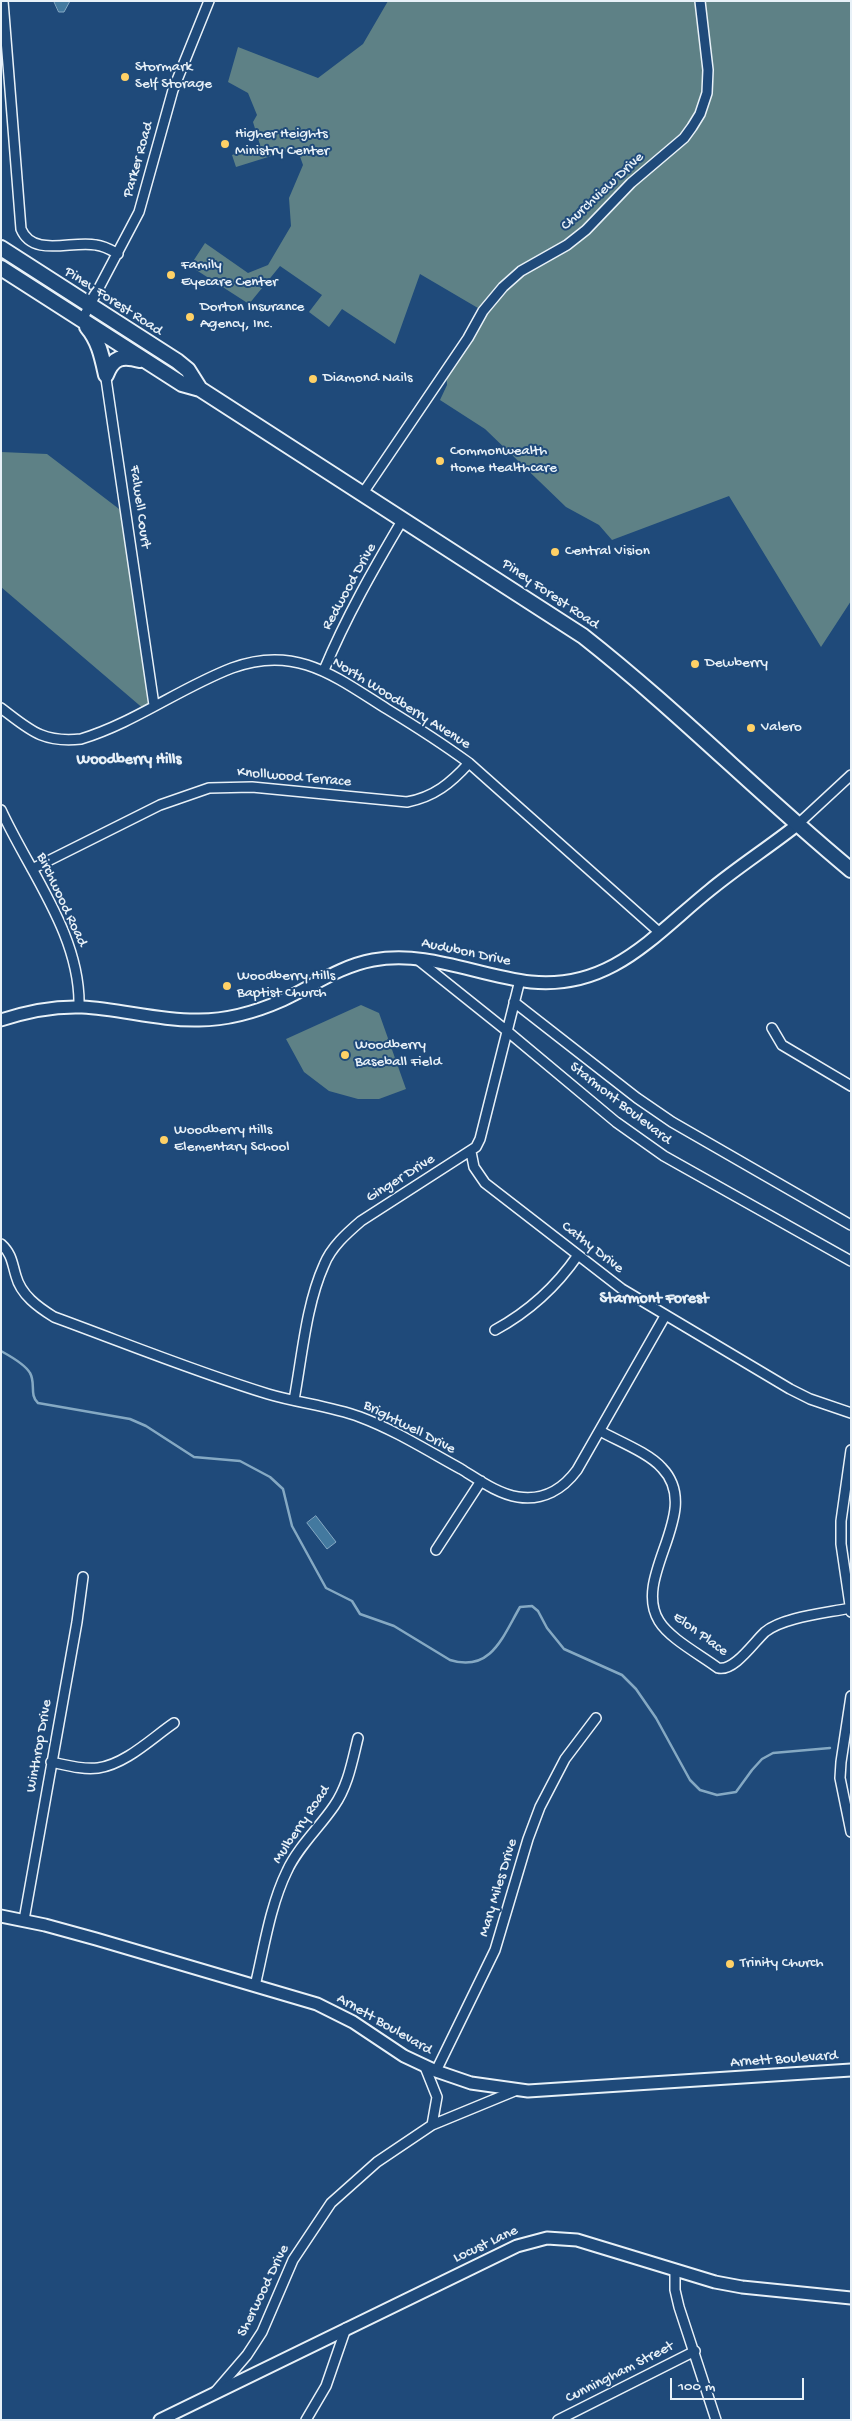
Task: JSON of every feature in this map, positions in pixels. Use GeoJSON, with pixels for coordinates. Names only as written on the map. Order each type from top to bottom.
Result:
{"type":"FeatureCollection","features":[{"type":"Feature","properties":{"kind":"main road","name":"Piney Forest Road"},"geometry":{"type":"LineString","coordinates":[[1,248],[177,361],[188,370],[200,389]]}},
{"type":"Feature","properties":{"kind":"main road","name":"Piney Forest Road"},"geometry":{"type":"LineString","coordinates":[[1,268],[82,320],[105,340],[146,361],[182,384],[200,389],[583,636],[640,681],[797,825],[851,870]]}},
{"type":"Feature","properties":{"kind":"main road"},"geometry":{"type":"LineString","coordinates":[[82,320],[94,335],[106,375]]}},
{"type":"Feature","properties":{"kind":"main road"},"geometry":{"type":"LineString","coordinates":[[105,340],[117,336],[126,337],[167,362],[177,361]]}},
{"type":"Feature","properties":{"kind":"main road"},"geometry":{"type":"LineString","coordinates":[[106,375],[110,364],[116,359],[130,357],[146,361]]}},
{"type":"Feature","properties":{"kind":"street"},"geometry":{"type":"LineString","coordinates":[[3,1],[21,230],[33,244],[42,246],[95,244],[118,254]]}},
{"type":"Feature","properties":{"kind":"street","name":"Parker Road"},"geometry":{"type":"LineString","coordinates":[[82,320],[95,309],[141,205],[174,90],[209,1]]}},
{"type":"Feature","properties":{"kind":"street","name":"Churchview Drive"},"geometry":{"type":"LineString","coordinates":[[363,493],[468,338],[483,310],[521,271],[567,245],[586,230],[631,183],[684,138],[692,127],[700,114],[707,93],[708,70],[700,1]]}},
{"type":"Feature","properties":{"kind":"street","name":"Falwell Court"},"geometry":{"type":"LineString","coordinates":[[95,309],[105,340],[106,375],[154,705]]}},
{"type":"Feature","properties":{"kind":"street","name":"Redwood Drive"},"geometry":{"type":"LineString","coordinates":[[324,670],[337,637],[403,519]]}},
{"type":"Feature","properties":{"kind":"street","name":"North Woodberry Avenue"},"geometry":{"type":"LineString","coordinates":[[1,708],[33,732],[43,737],[65,741],[93,735],[245,664],[278,660],[324,670],[443,744],[470,763],[659,932]]}},
{"type":"Feature","properties":{"kind":"street","name":"Knollwood Terrace"},"geometry":{"type":"LineString","coordinates":[[32,869],[146,812],[200,790],[226,786],[252,787],[407,802],[431,796],[444,788],[470,763]]}},
{"type":"Feature","properties":{"kind":"street"},"geometry":{"type":"LineString","coordinates":[[797,825],[851,775]]}},
{"type":"Feature","properties":{"kind":"street","name":"Birchwood Road"},"geometry":{"type":"LineString","coordinates":[[1,810],[69,945],[78,979],[79,1007]]}},
{"type":"Feature","properties":{"kind":"street","name":"Audubon Drive"},"geometry":{"type":"LineString","coordinates":[[1,1020],[35,1010],[79,1007],[186,1020],[227,1018],[283,1000],[349,966],[386,958],[415,957],[520,980],[559,982],[600,973],[629,958],[711,889],[797,825]]}},
{"type":"Feature","properties":{"kind":"street","name":"Starmont Boulevard"},"geometry":{"type":"LineString","coordinates":[[415,957],[616,1122],[664,1156],[851,1261]]}},
{"type":"Feature","properties":{"kind":"street","name":"Ginger Drive"},"geometry":{"type":"LineString","coordinates":[[294,1400],[317,1284],[329,1255],[348,1232],[361,1221],[470,1152],[480,1139],[520,980]]}},
{"type":"Feature","properties":{"kind":"street","name":"Starmont Boulevard"},"geometry":{"type":"LineString","coordinates":[[514,1002],[637,1098],[672,1122],[851,1225]]}},
{"type":"Feature","properties":{"kind":"street"},"geometry":{"type":"LineString","coordinates":[[772,1028],[782,1045],[851,1086]]}},
{"type":"Feature","properties":{"kind":"street","name":"Cathy Drive"},"geometry":{"type":"LineString","coordinates":[[470,1152],[474,1167],[485,1183],[622,1289],[790,1389],[818,1402],[851,1413]]}},
{"type":"Feature","properties":{"kind":"street","name":"Brightwell Drive"},"geometry":{"type":"LineString","coordinates":[[1,1244],[11,1256],[19,1285],[37,1306],[54,1317],[236,1384],[360,1417],[422,1447],[502,1493],[520,1498],[541,1496],[552,1492],[562,1487],[577,1470],[665,1316]]}},
{"type":"Feature","properties":{"kind":"street"},"geometry":{"type":"LineString","coordinates":[[495,1330],[514,1320],[549,1291],[578,1255]]}},
{"type":"Feature","properties":{"kind":"street","name":"Elon Place"},"geometry":{"type":"LineString","coordinates":[[600,1431],[656,1462],[668,1475],[674,1495],[674,1517],[654,1583],[653,1604],[660,1622],[668,1631],[718,1668],[730,1667],[767,1630],[781,1624],[850,1608]]}},
{"type":"Feature","properties":{"kind":"street"},"geometry":{"type":"LineString","coordinates":[[851,1450],[841,1521],[841,1544],[851,1612]]}},
{"type":"Feature","properties":{"kind":"street"},"geometry":{"type":"LineString","coordinates":[[436,1550],[481,1481]]}},
{"type":"Feature","properties":{"kind":"street","name":"Winthrop Drive"},"geometry":{"type":"LineString","coordinates":[[24,1920],[77,1622],[82,1576]]}},
{"type":"Feature","properties":{"kind":"street"},"geometry":{"type":"LineString","coordinates":[[851,1696],[841,1762],[842,1791],[851,1832]]}},
{"type":"Feature","properties":{"kind":"street","name":"Mary Miles Drive"},"geometry":{"type":"LineString","coordinates":[[430,2069],[495,1950],[528,1839],[540,1807],[565,1759],[596,1718]]}},
{"type":"Feature","properties":{"kind":"street"},"geometry":{"type":"LineString","coordinates":[[51,1762],[84,1768],[106,1766],[126,1757],[174,1723]]}},
{"type":"Feature","properties":{"kind":"street","name":"Mulberry Road"},"geometry":{"type":"LineString","coordinates":[[255,1986],[281,1884],[295,1856],[334,1806],[349,1774],[358,1738]]}},
{"type":"Feature","properties":{"kind":"street","name":"Arnett Boulevard"},"geometry":{"type":"LineString","coordinates":[[1,1916],[24,1920],[96,1939],[317,2004],[337,2013],[404,2056],[430,2069],[471,2082],[516,2090],[851,2070]]}},
{"type":"Feature","properties":{"kind":"street"},"geometry":{"type":"LineString","coordinates":[[430,2069],[437,2097],[432,2126]]}},
{"type":"Feature","properties":{"kind":"street","name":"Sherwood Drive"},"geometry":{"type":"LineString","coordinates":[[214,2394],[258,2339],[292,2260],[331,2203],[377,2162],[432,2126],[516,2090]]}},
{"type":"Feature","properties":{"kind":"street","name":"Locust Lane"},"geometry":{"type":"LineString","coordinates":[[160,2420],[517,2246],[547,2238],[586,2242],[675,2272],[742,2288],[851,2298]]}},
{"type":"Feature","properties":{"kind":"street"},"geometry":{"type":"LineString","coordinates":[[675,2272],[675,2290],[679,2307],[695,2351],[716,2420]]}},
{"type":"Feature","properties":{"kind":"street"},"geometry":{"type":"LineString","coordinates":[[306,2420],[326,2386],[346,2328]]}},
{"type":"Feature","properties":{"kind":"street","name":"Cunningham Street"},"geometry":{"type":"LineString","coordinates":[[558,2420],[567,2418],[695,2351]]}},
{"type":"Feature","properties":{"kind":"green space"},"geometry":{"type":"Polygon","coordinates":[[[388,1],[700,1],[701,3],[706,1],[851,1],[851,601],[821,647],[729,496],[612,540],[599,525],[566,507],[485,429],[440,400],[447,385],[446,369],[483,311],[420,274],[395,344],[342,309],[329,327],[309,312],[322,295],[280,266],[249,304],[190,266],[205,243],[248,273],[268,265],[291,226],[289,198],[303,165],[297,148],[236,167],[232,155],[260,145],[253,122],[257,115],[248,93],[228,82],[238,47],[318,78],[363,44],[388,1]]]}},
{"type":"Feature","properties":{"kind":"green space"},"geometry":{"type":"Polygon","coordinates":[[[1,452],[47,454],[127,515],[154,705],[145,710],[1,587],[1,452]]]}},
{"type":"Feature","properties":{"kind":"green space","name":"Woodberry Baseball Field"},"geometry":{"type":"Polygon","coordinates":[[[361,1005],[379,1013],[406,1089],[379,1099],[358,1099],[329,1091],[304,1072],[286,1039],[361,1005]]]}},
{"type":"Feature","properties":{"kind":"water"},"geometry":{"type":"Polygon","coordinates":[[[54,1],[70,1],[64,12],[59,12],[54,1]]]}},
{"type":"Feature","properties":{"kind":"water"},"geometry":{"type":"Polygon","coordinates":[[[316,1516],[336,1542],[327,1549],[307,1523],[316,1516]]]}},
{"type":"Feature","properties":{"kind":"waterway"},"geometry":{"type":"LineString","coordinates":[[1,1351],[17,1360],[28,1370],[33,1381],[35,1400],[38,1403],[130,1419],[146,1426],[194,1457],[240,1461],[270,1477],[283,1489],[292,1526],[326,1588],[352,1601],[360,1614],[394,1626],[450,1660],[464,1663],[486,1657],[501,1640],[520,1607],[532,1606],[538,1611],[547,1628],[564,1649],[622,1675],[636,1689],[656,1718],[690,1780],[700,1790],[717,1795],[736,1792],[762,1759],[773,1753],[830,1748]]}},
{"type":"Feature","properties":{"kind":"place","name":"Stormark Self Storage"},"geometry":{"type":"Point","coordinates":[125,77]}},
{"type":"Feature","properties":{"kind":"place","name":"Higher Heights Ministry Center"},"geometry":{"type":"Point","coordinates":[225,144]}},
{"type":"Feature","properties":{"kind":"place","name":"Family Eyecare Center"},"geometry":{"type":"Point","coordinates":[171,275]}},
{"type":"Feature","properties":{"kind":"place","name":"Dorton Insurance Agency, Inc."},"geometry":{"type":"Point","coordinates":[190,317]}},
{"type":"Feature","properties":{"kind":"place","name":"Diamond Nails"},"geometry":{"type":"Point","coordinates":[313,379]}},
{"type":"Feature","properties":{"kind":"place","name":"Commonwealth Home Healthcare"},"geometry":{"type":"Point","coordinates":[440,461]}},
{"type":"Feature","properties":{"kind":"place","name":"Central Vision"},"geometry":{"type":"Point","coordinates":[555,552]}},
{"type":"Feature","properties":{"kind":"place","name":"Dewberry"},"geometry":{"type":"Point","coordinates":[695,664]}},
{"type":"Feature","properties":{"kind":"place","name":"Valero"},"geometry":{"type":"Point","coordinates":[751,728]}},
{"type":"Feature","properties":{"kind":"place","name":"Woodberry Hills Baptist Church"},"geometry":{"type":"Point","coordinates":[227,986]}},
{"type":"Feature","properties":{"kind":"place","name":"Woodberry Baseball Field"},"geometry":{"type":"Point","coordinates":[345,1055]}},
{"type":"Feature","properties":{"kind":"place","name":"Woodberry Hills Elementary School"},"geometry":{"type":"Point","coordinates":[164,1140]}},
{"type":"Feature","properties":{"kind":"place","name":"Trinity Church"},"geometry":{"type":"Point","coordinates":[730,1964]}},
{"type":"Feature","properties":{"kind":"district","name":"Woodberry Hills"},"geometry":{"type":"Point","coordinates":[129,761]}},
{"type":"Feature","properties":{"kind":"district","name":"Starmont Forest"},"geometry":{"type":"Point","coordinates":[654,1300]}}]}
